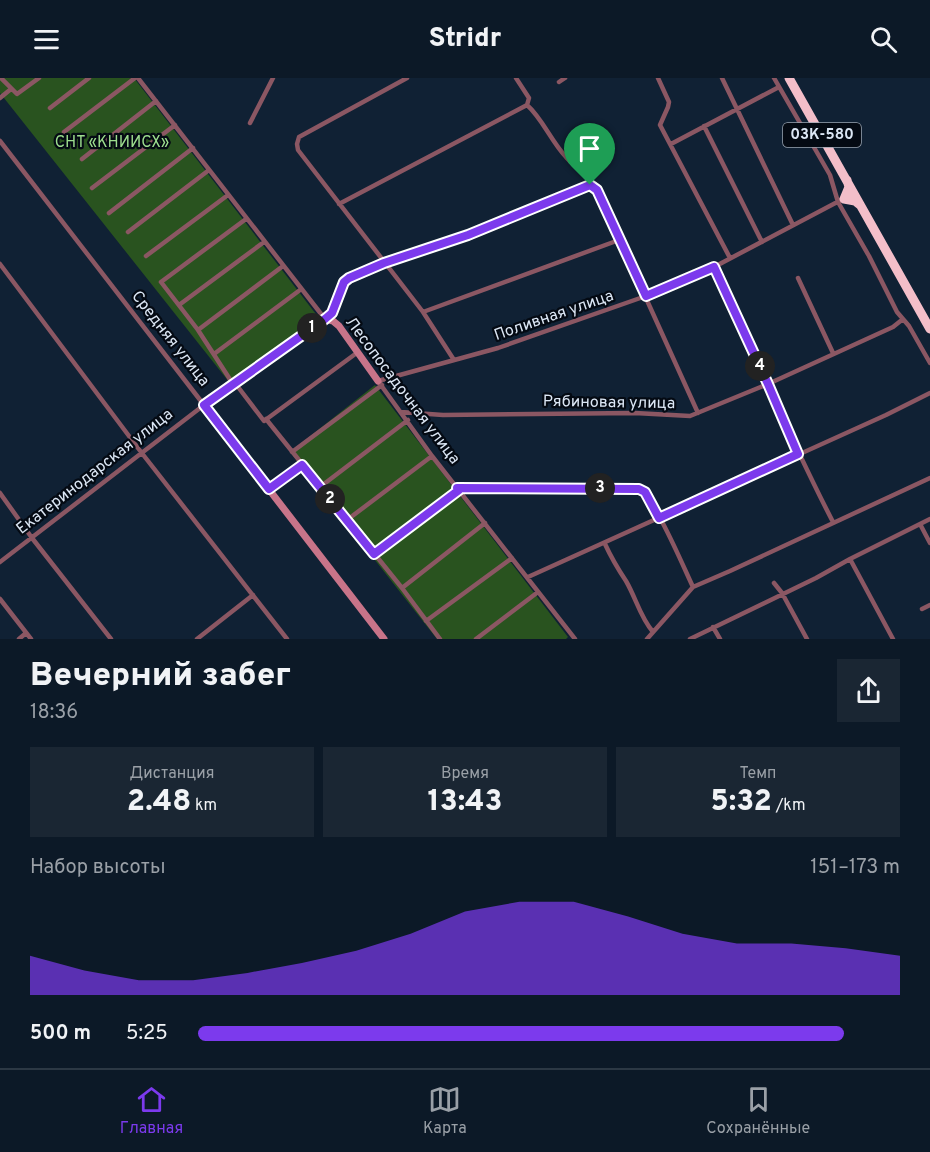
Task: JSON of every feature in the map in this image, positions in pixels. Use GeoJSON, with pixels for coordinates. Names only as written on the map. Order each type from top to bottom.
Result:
{"type":"FeatureCollection","features":[{"type":"Feature","properties":{"kind":"highway","name":"03К-580"},"geometry":{"type":"LineString","coordinates":[[789,78],[847,178],[857,191],[863,207],[930,329]]}},
{"type":"Feature","properties":{"kind":"highway","name":"03К-580"},"geometry":{"type":"LineString","coordinates":[[794,78],[930,322]]}},
{"type":"Feature","properties":{"kind":"highway"},"geometry":{"type":"LineString","coordinates":[[847,178],[849,187],[841,200],[855,201],[863,207]]}},
{"type":"Feature","properties":{"kind":"street"},"geometry":{"type":"LineString","coordinates":[[1,78],[17,94],[39,78]]}},
{"type":"Feature","properties":{"kind":"street"},"geometry":{"type":"LineString","coordinates":[[50,108],[89,78]]}},
{"type":"Feature","properties":{"kind":"street"},"geometry":{"type":"LineString","coordinates":[[64,132],[136,78]]}},
{"type":"Feature","properties":{"kind":"street","name":"Лесопосадочная улица"},"geometry":{"type":"LineString","coordinates":[[136,78],[193,148],[300,290],[325,319],[339,326],[432,456],[573,638]]}},
{"type":"Feature","properties":{"kind":"street"},"geometry":{"type":"LineString","coordinates":[[250,123],[273,78]]}},
{"type":"Feature","properties":{"kind":"street"},"geometry":{"type":"LineString","coordinates":[[407,78],[299,137],[297,144],[298,150],[423,312],[454,360]]}},
{"type":"Feature","properties":{"kind":"street"},"geometry":{"type":"LineString","coordinates":[[339,204],[526,105],[529,98],[516,78]]}},
{"type":"Feature","properties":{"kind":"street"},"geometry":{"type":"LineString","coordinates":[[560,82],[565,78]]}},
{"type":"Feature","properties":{"kind":"street"},"geometry":{"type":"LineString","coordinates":[[658,78],[669,102],[660,125],[730,258]]}},
{"type":"Feature","properties":{"kind":"street"},"geometry":{"type":"LineString","coordinates":[[722,78],[793,225]]}},
{"type":"Feature","properties":{"kind":"street"},"geometry":{"type":"LineString","coordinates":[[774,78],[830,175],[897,312],[909,326],[930,363]]}},
{"type":"Feature","properties":{"kind":"street"},"geometry":{"type":"LineString","coordinates":[[671,144],[779,87]]}},
{"type":"Feature","properties":{"kind":"street"},"geometry":{"type":"LineString","coordinates":[[0,98],[11,89]]}},
{"type":"Feature","properties":{"kind":"street"},"geometry":{"type":"LineString","coordinates":[[82,159],[156,101]]}},
{"type":"Feature","properties":{"kind":"street"},"geometry":{"type":"LineString","coordinates":[[526,105],[534,111],[555,145],[571,164],[588,177],[597,190],[698,413]]}},
{"type":"Feature","properties":{"kind":"street"},"geometry":{"type":"LineString","coordinates":[[92,188],[175,125]]}},
{"type":"Feature","properties":{"kind":"street"},"geometry":{"type":"LineString","coordinates":[[704,126],[762,242]]}},
{"type":"Feature","properties":{"kind":"street","name":"Средняя улица"},"geometry":{"type":"LineString","coordinates":[[0,141],[384,639]]}},
{"type":"Feature","properties":{"kind":"street"},"geometry":{"type":"LineString","coordinates":[[109,213],[193,148]]}},
{"type":"Feature","properties":{"kind":"street"},"geometry":{"type":"LineString","coordinates":[[128,232],[209,170]]}},
{"type":"Feature","properties":{"kind":"street"},"geometry":{"type":"LineString","coordinates":[[325,319],[332,313],[344,282],[349,278],[384,263],[468,235],[592,185]]}},
{"type":"Feature","properties":{"kind":"street","name":"Поливная улица"},"geometry":{"type":"LineString","coordinates":[[380,383],[549,332],[646,296],[714,267],[857,191]]}},
{"type":"Feature","properties":{"kind":"street"},"geometry":{"type":"LineString","coordinates":[[146,256],[228,195]]}},
{"type":"Feature","properties":{"kind":"street"},"geometry":{"type":"LineString","coordinates":[[246,219],[160,282],[198,330],[234,383],[402,588],[440,639]]}},
{"type":"Feature","properties":{"kind":"street"},"geometry":{"type":"LineString","coordinates":[[423,312],[620,240]]}},
{"type":"Feature","properties":{"kind":"street"},"geometry":{"type":"LineString","coordinates":[[179,305],[264,242]]}},
{"type":"Feature","properties":{"kind":"street"},"geometry":{"type":"LineString","coordinates":[[0,264],[141,452],[287,639]]}},
{"type":"Feature","properties":{"kind":"street"},"geometry":{"type":"LineString","coordinates":[[198,330],[283,266]]}},
{"type":"Feature","properties":{"kind":"street"},"geometry":{"type":"LineString","coordinates":[[714,267],[798,454],[833,522]]}},
{"type":"Feature","properties":{"kind":"street"},"geometry":{"type":"LineString","coordinates":[[798,278],[833,353]]}},
{"type":"Feature","properties":{"kind":"street"},"geometry":{"type":"LineString","coordinates":[[214,354],[300,290]]}},
{"type":"Feature","properties":{"kind":"street","name":"Екатеринодарская улица"},"geometry":{"type":"LineString","coordinates":[[0,562],[141,452],[325,319]]}},
{"type":"Feature","properties":{"kind":"street","name":"Рябиновая улица"},"geometry":{"type":"LineString","coordinates":[[401,412],[433,415],[635,413],[690,416],[768,384],[893,327],[903,319]]}},
{"type":"Feature","properties":{"kind":"street"},"geometry":{"type":"LineString","coordinates":[[265,420],[358,352]]}},
{"type":"Feature","properties":{"kind":"street"},"geometry":{"type":"LineString","coordinates":[[292,452],[380,383]]}},
{"type":"Feature","properties":{"kind":"street"},"geometry":{"type":"LineString","coordinates":[[528,577],[605,544],[930,393]]}},
{"type":"Feature","properties":{"kind":"street"},"geometry":{"type":"LineString","coordinates":[[320,487],[408,420]]}},
{"type":"Feature","properties":{"kind":"street"},"geometry":{"type":"LineString","coordinates":[[347,520],[432,456]]}},
{"type":"Feature","properties":{"kind":"street"},"geometry":{"type":"LineString","coordinates":[[269,489],[302,465]]}},
{"type":"Feature","properties":{"kind":"street"},"geometry":{"type":"LineString","coordinates":[[647,639],[693,586],[930,478]]}},
{"type":"Feature","properties":{"kind":"street"},"geometry":{"type":"LineString","coordinates":[[374,554],[458,489],[639,489],[645,492],[693,586]]}},
{"type":"Feature","properties":{"kind":"street"},"geometry":{"type":"LineString","coordinates":[[0,493],[111,639]]}},
{"type":"Feature","properties":{"kind":"street"},"geometry":{"type":"LineString","coordinates":[[690,639],[930,519]]}},
{"type":"Feature","properties":{"kind":"street"},"geometry":{"type":"LineString","coordinates":[[402,588],[485,524]]}},
{"type":"Feature","properties":{"kind":"street"},"geometry":{"type":"LineString","coordinates":[[920,524],[930,543]]}},
{"type":"Feature","properties":{"kind":"street"},"geometry":{"type":"LineString","coordinates":[[605,544],[618,570],[626,580],[646,624],[653,632]]}},
{"type":"Feature","properties":{"kind":"street"},"geometry":{"type":"LineString","coordinates":[[426,621],[512,558]]}},
{"type":"Feature","properties":{"kind":"street"},"geometry":{"type":"LineString","coordinates":[[850,559],[893,639]]}},
{"type":"Feature","properties":{"kind":"street"},"geometry":{"type":"LineString","coordinates":[[774,583],[782,593],[807,639]]}},
{"type":"Feature","properties":{"kind":"street"},"geometry":{"type":"LineString","coordinates":[[476,639],[538,592]]}},
{"type":"Feature","properties":{"kind":"street"},"geometry":{"type":"LineString","coordinates":[[197,639],[253,595]]}},
{"type":"Feature","properties":{"kind":"street"},"geometry":{"type":"LineString","coordinates":[[0,598],[31,639]]}},
{"type":"Feature","properties":{"kind":"street"},"geometry":{"type":"LineString","coordinates":[[922,609],[930,605]]}},
{"type":"Feature","properties":{"kind":"street"},"geometry":{"type":"LineString","coordinates":[[713,627],[720,639]]}},
{"type":"Feature","properties":{"kind":"street"},"geometry":{"type":"LineString","coordinates":[[19,639],[26,633]]}},
{"type":"Feature","properties":{"kind":"green space","name":"СНТ «КНИИСХ»"},"geometry":{"type":"Polygon","coordinates":[[[0,78],[134,78],[322,322],[233,387],[0,93],[0,78]]]}},
{"type":"Feature","properties":{"kind":"green space"},"geometry":{"type":"Polygon","coordinates":[[[375,385],[568,637],[566,639],[437,639],[290,452],[375,385]]]}},
{"type":"Feature","properties":{"kind":"route"},"geometry":{"type":"LineString","coordinates":[[590,185],[597,190],[646,296],[714,267],[798,454],[659,518],[645,492],[639,489],[457,488],[459,490],[374,554],[302,465],[269,489],[204,405],[332,313],[344,282],[349,278],[384,263],[468,235],[590,185]]}}]}
